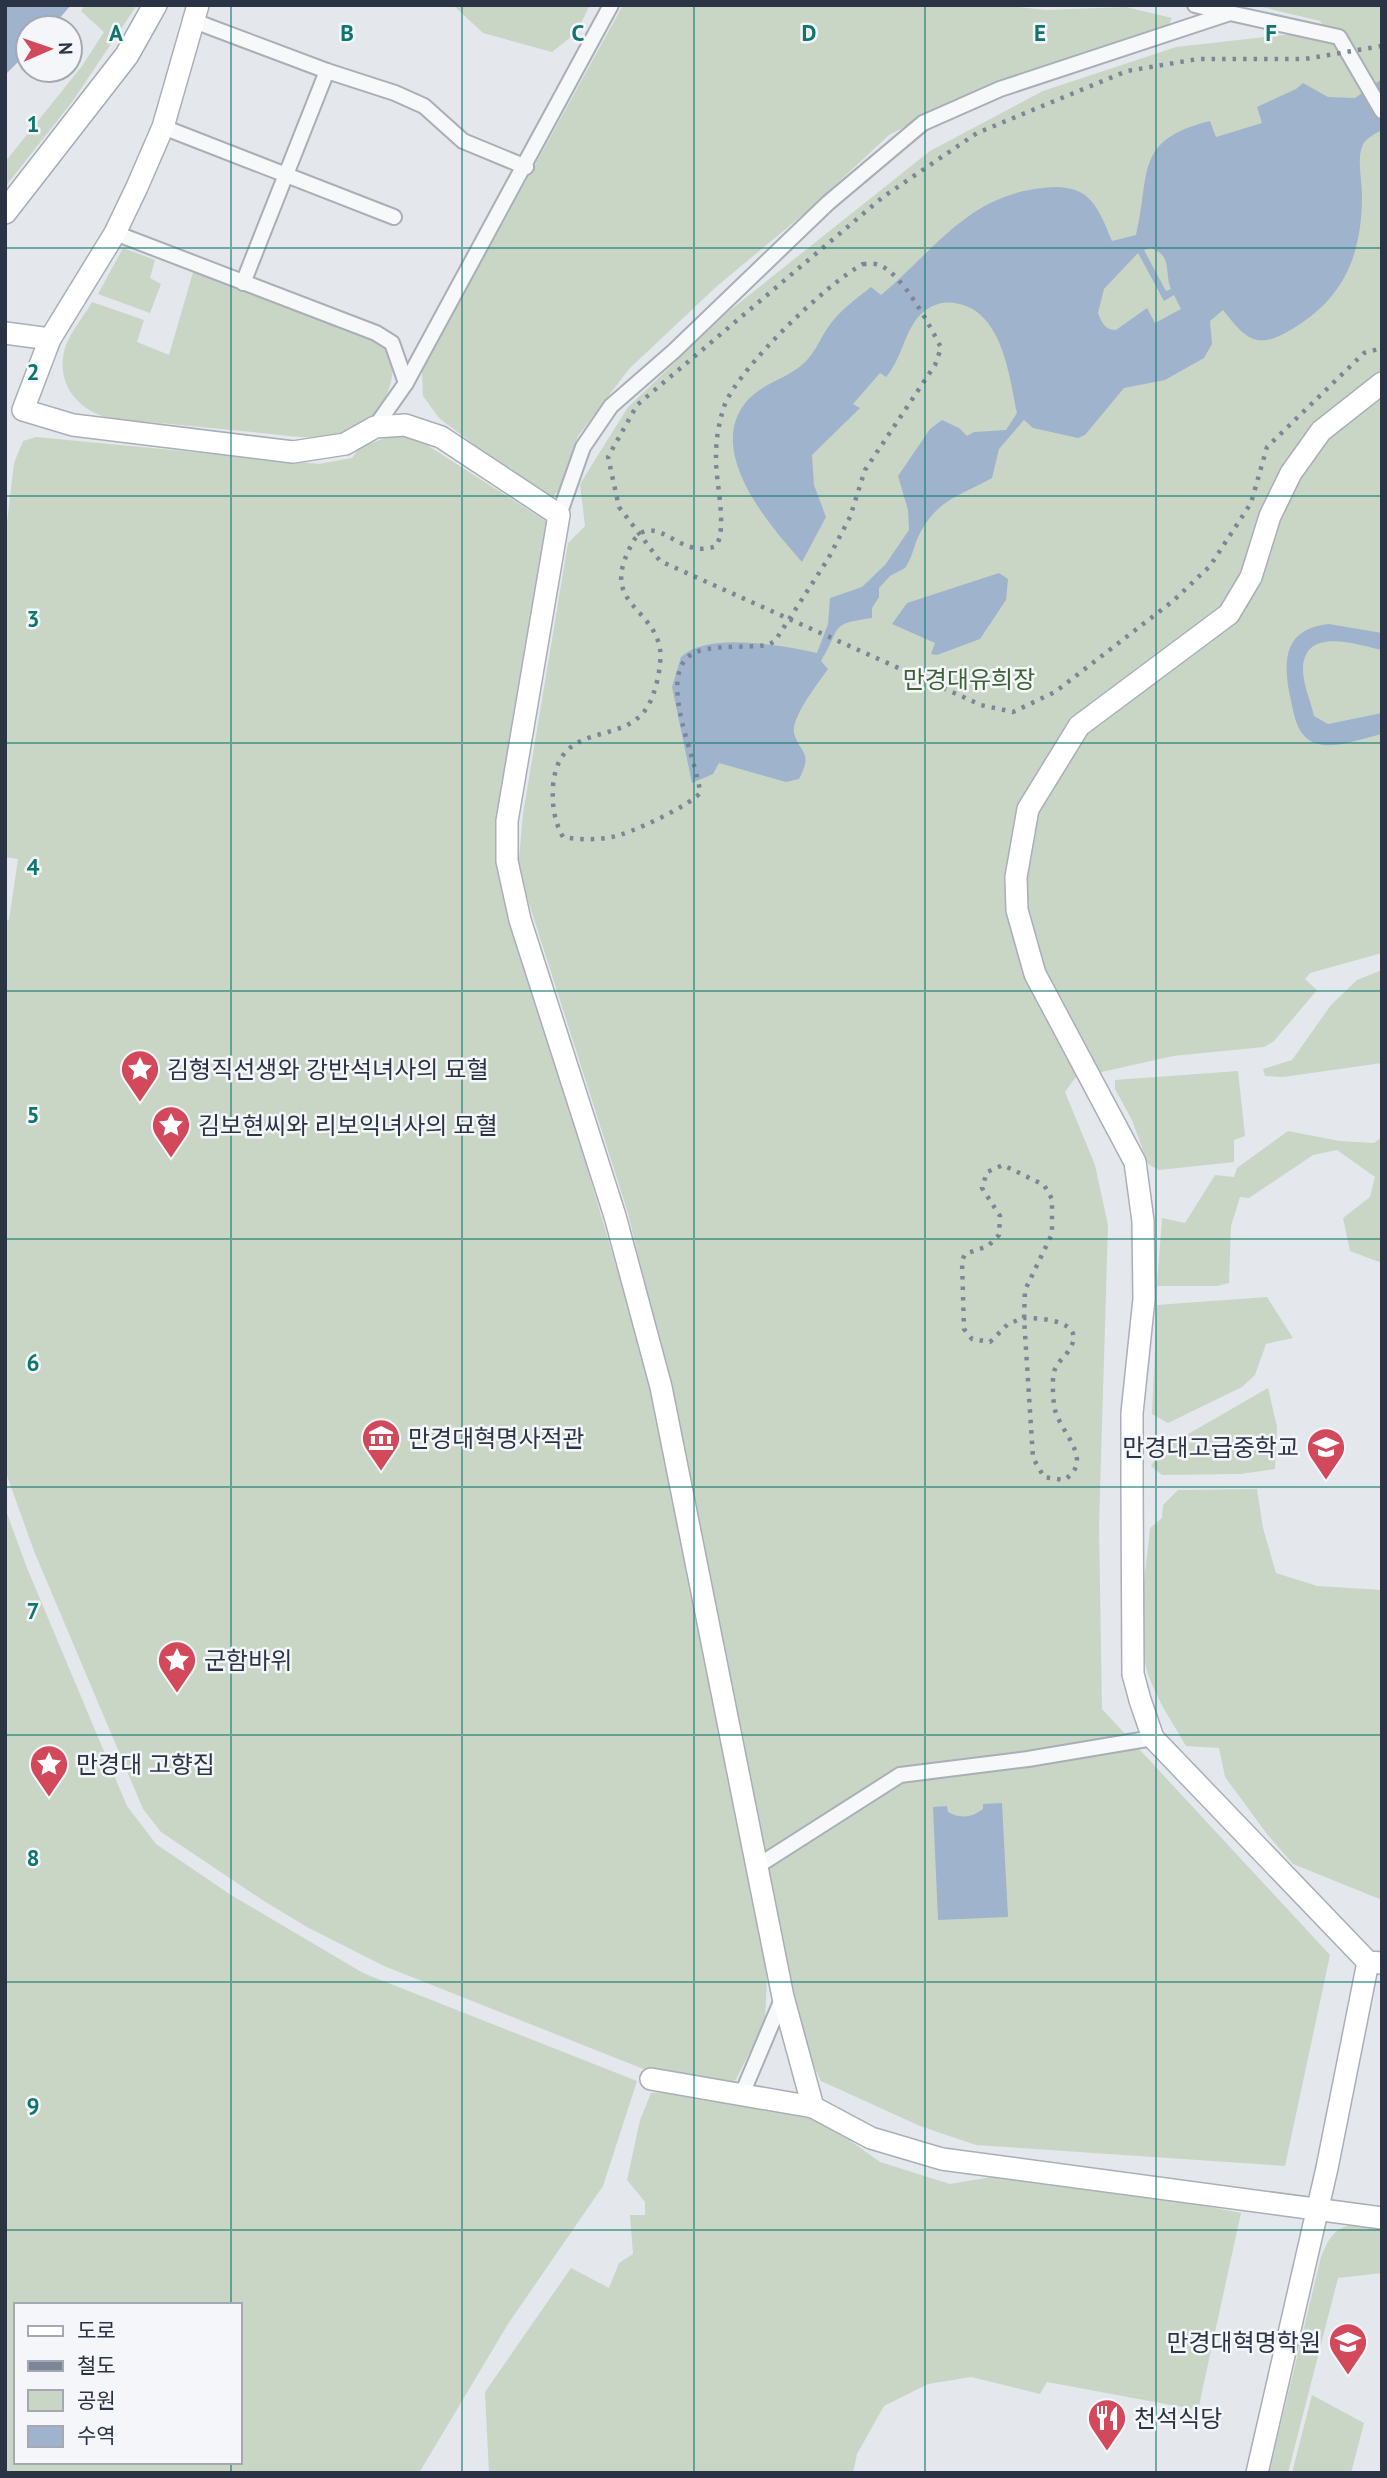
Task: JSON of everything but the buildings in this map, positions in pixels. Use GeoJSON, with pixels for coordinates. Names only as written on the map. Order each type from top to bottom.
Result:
{"type":"FeatureCollection","features":[{"type":"Feature","properties":{"kind":"main road"},"geometry":{"type":"LineString","coordinates":[[5,212],[127,55],[155,5]]}},
{"type":"Feature","properties":{"kind":"main road"},"geometry":{"type":"LineString","coordinates":[[196,13],[163,127],[115,233],[50,339],[23,410],[73,425],[293,452],[345,444],[375,427],[405,425],[441,438],[559,515],[508,821],[507,861],[520,920],[615,1216],[661,1387],[783,1997],[813,2107]]}},
{"type":"Feature","properties":{"kind":"main road"},"geometry":{"type":"LineString","coordinates":[[5,333],[50,339]]}},
{"type":"Feature","properties":{"kind":"main road"},"geometry":{"type":"LineString","coordinates":[[1257,2473],[1375,1963],[1153,1738],[1133,1674],[1132,1413],[1144,1299],[1143,1221],[1135,1162],[1035,974],[1017,910],[1016,877],[1028,808],[1079,726],[1229,614],[1251,577],[1270,516],[1291,473],[1321,431],[1382,383]]}},
{"type":"Feature","properties":{"kind":"main road"},"geometry":{"type":"LineString","coordinates":[[650,2079],[813,2107],[871,2138],[942,2159],[1050,2171],[1382,2218]]}},
{"type":"Feature","properties":{"kind":"street"},"geometry":{"type":"LineString","coordinates":[[375,427],[406,383],[526,167],[611,5]]}},
{"type":"Feature","properties":{"kind":"street"},"geometry":{"type":"LineString","coordinates":[[1195,5],[1339,37],[1382,111]]}},
{"type":"Feature","properties":{"kind":"street"},"geometry":{"type":"LineString","coordinates":[[196,13],[327,71],[395,93],[424,106],[463,141],[526,167]]}},
{"type":"Feature","properties":{"kind":"street"},"geometry":{"type":"LineString","coordinates":[[559,515],[583,447],[611,406],[674,351],[828,203],[923,123],[1000,89],[1230,13]]}},
{"type":"Feature","properties":{"kind":"street"},"geometry":{"type":"LineString","coordinates":[[243,283],[327,71]]}},
{"type":"Feature","properties":{"kind":"street"},"geometry":{"type":"LineString","coordinates":[[163,127],[394,217]]}},
{"type":"Feature","properties":{"kind":"street"},"geometry":{"type":"LineString","coordinates":[[115,233],[376,333],[392,343],[406,383]]}},
{"type":"Feature","properties":{"kind":"street"},"geometry":{"type":"LineString","coordinates":[[756,1867],[900,1775],[1028,1759],[1153,1738]]}},
{"type":"Feature","properties":{"kind":"street"},"geometry":{"type":"LineString","coordinates":[[742,2094],[783,1997]]}},
{"type":"Feature","properties":{"kind":"green space"},"geometry":{"type":"Polygon","coordinates":[[[85,5],[137,5],[72,102],[5,187],[5,162],[68,84],[84,84],[84,63],[104,32],[81,11],[85,5]]]}},
{"type":"Feature","properties":{"kind":"green space"},"geometry":{"type":"Polygon","coordinates":[[[453,5],[590,5],[576,33],[552,52],[483,33],[453,5]]]}},
{"type":"Feature","properties":{"kind":"green space"},"geometry":{"type":"Polygon","coordinates":[[[623,5],[1001,5],[1046,10],[1126,7],[1172,18],[1168,26],[985,86],[889,135],[805,213],[716,287],[629,369],[578,436],[560,489],[553,496],[541,496],[439,418],[423,396],[422,370],[623,5]]]}},
{"type":"Feature","properties":{"kind":"green space","name":"만경대유희장"},"geometry":{"type":"Polygon","coordinates":[[[1254,5],[1382,5],[1382,953],[1310,973],[1305,979],[1317,990],[1274,1041],[1264,1047],[1173,1056],[1075,1078],[1065,1092],[1095,1165],[1108,1225],[1099,1526],[1102,1709],[1330,1955],[1285,2166],[976,2145],[920,2126],[821,2081],[798,2033],[670,1392],[628,1213],[518,869],[523,814],[568,543],[585,526],[580,484],[628,407],[729,311],[930,151],[1043,91],[1176,47],[1327,30],[1320,21],[1254,5]]]}},
{"type":"Feature","properties":{"kind":"green space"},"geometry":{"type":"Polygon","coordinates":[[[123,248],[155,260],[150,278],[161,284],[150,313],[98,294],[123,248]]]}},
{"type":"Feature","properties":{"kind":"green space"},"geometry":{"type":"Polygon","coordinates":[[[194,269],[330,321],[385,346],[391,356],[392,374],[388,391],[379,408],[366,421],[350,431],[313,437],[108,418],[86,408],[70,391],[65,381],[63,358],[69,339],[92,302],[144,320],[137,342],[169,355],[194,269]]]}},
{"type":"Feature","properties":{"kind":"green space"},"geometry":{"type":"Polygon","coordinates":[[[405,431],[546,521],[552,539],[495,856],[642,1354],[664,1444],[767,1975],[765,2022],[733,2085],[656,2074],[384,1966],[307,1927],[161,1832],[143,1809],[34,1551],[5,1470],[5,920],[9,920],[18,859],[5,857],[5,540],[14,463],[23,441],[36,437],[319,464],[352,458],[360,447],[405,431]]]}},
{"type":"Feature","properties":{"kind":"green space"},"geometry":{"type":"Polygon","coordinates":[[[1382,970],[1382,1063],[1283,1077],[1265,1076],[1263,1069],[1292,1060],[1331,1005],[1357,980],[1382,970]]]}},
{"type":"Feature","properties":{"kind":"green space"},"geometry":{"type":"Polygon","coordinates":[[[1238,1071],[1245,1136],[1234,1140],[1234,1162],[1159,1170],[1148,1164],[1132,1120],[1115,1089],[1115,1080],[1238,1071]]]}},
{"type":"Feature","properties":{"kind":"green space"},"geometry":{"type":"Polygon","coordinates":[[[1288,1131],[1340,1141],[1374,1143],[1382,1137],[1382,1263],[1350,1251],[1343,1218],[1370,1197],[1375,1177],[1337,1150],[1313,1155],[1249,1198],[1240,1197],[1231,1226],[1229,1283],[1217,1286],[1157,1286],[1162,1218],[1185,1223],[1215,1175],[1234,1177],[1237,1168],[1288,1131]]]}},
{"type":"Feature","properties":{"kind":"green space"},"geometry":{"type":"Polygon","coordinates":[[[1267,1297],[1293,1338],[1266,1344],[1255,1375],[1242,1387],[1168,1423],[1152,1414],[1157,1305],[1267,1297]]]}},
{"type":"Feature","properties":{"kind":"green space"},"geometry":{"type":"Polygon","coordinates":[[[1268,1388],[1277,1427],[1275,1469],[1240,1474],[1162,1475],[1151,1466],[1162,1449],[1268,1388]]]}},
{"type":"Feature","properties":{"kind":"green space"},"geometry":{"type":"Polygon","coordinates":[[[1257,1489],[1263,1528],[1276,1573],[1317,1586],[1382,1590],[1382,1900],[1293,1864],[1225,1777],[1219,1748],[1186,1746],[1160,1702],[1148,1674],[1141,1620],[1144,1582],[1150,1528],[1162,1518],[1163,1505],[1178,1490],[1257,1489]]]}},
{"type":"Feature","properties":{"kind":"green space"},"geometry":{"type":"Polygon","coordinates":[[[5,1508],[27,1568],[127,1806],[156,1844],[231,1895],[363,1973],[637,2081],[603,2186],[508,2324],[419,2473],[5,2473],[5,1508]]]}},
{"type":"Feature","properties":{"kind":"green space"},"geometry":{"type":"Polygon","coordinates":[[[664,2092],[823,2121],[880,2162],[950,2184],[1004,2175],[1106,2187],[1241,2213],[1198,2410],[1047,2382],[1040,2394],[971,2377],[928,2384],[884,2406],[857,2454],[853,2473],[489,2473],[485,2392],[571,2268],[609,2288],[619,2263],[633,2254],[630,2215],[645,2215],[645,2202],[627,2180],[640,2120],[651,2093],[664,2092]]]}},
{"type":"Feature","properties":{"kind":"green space"},"geometry":{"type":"Polygon","coordinates":[[[1355,2225],[1382,2230],[1382,2273],[1338,2278],[1288,2473],[1269,2473],[1321,2257],[1337,2231],[1355,2225]]]}},
{"type":"Feature","properties":{"kind":"green space"},"geometry":{"type":"Polygon","coordinates":[[[1312,2395],[1364,2423],[1351,2473],[1292,2473],[1312,2395]]]}},
{"type":"Feature","properties":{"kind":"water"},"geometry":{"type":"Polygon","coordinates":[[[5,5],[71,5],[63,14],[14,14],[14,66],[5,75],[5,5]]]}},
{"type":"Feature","properties":{"kind":"water"},"geometry":{"type":"Polygon","coordinates":[[[1382,79],[1382,130],[1365,141],[1361,152],[1361,217],[1353,257],[1346,275],[1322,306],[1287,332],[1266,340],[1250,338],[1223,310],[1210,321],[1212,344],[1204,358],[1165,380],[1124,388],[1085,435],[1078,438],[1033,428],[1024,420],[999,449],[992,478],[951,499],[927,521],[905,568],[890,576],[879,588],[879,597],[872,608],[872,618],[848,622],[838,629],[821,661],[828,669],[806,700],[794,726],[796,740],[805,757],[799,779],[786,782],[719,763],[713,774],[692,783],[672,687],[681,657],[693,649],[727,642],[766,644],[817,653],[828,624],[830,598],[862,587],[885,565],[909,530],[908,510],[898,476],[930,429],[942,420],[959,428],[967,436],[974,432],[1006,430],[1017,413],[1001,346],[983,317],[970,308],[954,303],[935,305],[927,309],[915,322],[886,377],[880,373],[853,404],[860,408],[812,455],[814,485],[826,517],[802,562],[759,509],[737,465],[733,443],[735,422],[746,402],[766,386],[804,363],[831,323],[871,287],[881,295],[954,227],[994,201],[1043,188],[1070,189],[1085,195],[1094,205],[1112,241],[1136,235],[1150,162],[1157,149],[1168,138],[1210,121],[1216,137],[1262,123],[1257,107],[1303,83],[1328,97],[1355,98],[1382,79]],[[1151,248],[1144,250],[1166,291],[1171,289],[1165,260],[1158,251],[1151,248]],[[1138,253],[1104,289],[1098,313],[1109,329],[1116,330],[1147,308],[1155,323],[1181,309],[1174,295],[1164,301],[1138,253]]]}},
{"type":"Feature","properties":{"kind":"water"},"geometry":{"type":"Polygon","coordinates":[[[999,573],[1008,579],[1006,600],[980,639],[937,655],[931,654],[935,643],[892,624],[907,603],[999,573]]]}},
{"type":"Feature","properties":{"kind":"water"},"geometry":{"type":"Polygon","coordinates":[[[1329,624],[1382,633],[1382,650],[1334,641],[1313,646],[1306,654],[1303,673],[1314,716],[1328,724],[1382,713],[1382,734],[1342,744],[1325,745],[1311,741],[1297,724],[1288,682],[1287,658],[1290,648],[1303,632],[1329,624]]]}},
{"type":"Feature","properties":{"kind":"water"},"geometry":{"type":"Polygon","coordinates":[[[1002,1803],[1008,1917],[938,1920],[933,1807],[947,1806],[948,1812],[966,1816],[983,1809],[983,1804],[1002,1803]]]}},
{"type":"Feature","properties":{"kind":"railway"},"geometry":{"type":"LineString","coordinates":[[1382,46],[1305,59],[1198,59],[1127,71],[977,133],[883,197],[637,405],[608,457],[619,507],[660,561],[981,705],[1013,712],[1055,692],[1173,601],[1210,566],[1251,503],[1267,447],[1364,353],[1382,348]]}},
{"type":"Feature","properties":{"kind":"railway"},"geometry":{"type":"LineString","coordinates":[[863,264],[877,264],[888,270],[906,289],[941,348],[935,365],[865,470],[850,517],[828,559],[775,641],[768,645],[703,650],[687,658],[679,672],[677,691],[680,713],[700,793],[672,812],[620,835],[594,839],[563,837],[553,800],[558,765],[567,751],[579,742],[623,727],[637,719],[648,706],[658,678],[660,649],[656,635],[625,594],[621,582],[622,568],[635,538],[646,531],[653,531],[695,548],[716,546],[721,528],[716,450],[725,404],[748,369],[786,327],[828,289],[863,264]]}},
{"type":"Feature","properties":{"kind":"railway"},"geometry":{"type":"LineString","coordinates":[[1024,1318],[1025,1290],[1052,1234],[1052,1199],[1044,1185],[1003,1165],[987,1172],[982,1188],[1000,1216],[999,1235],[988,1246],[965,1254],[962,1261],[964,1329],[972,1339],[990,1342],[1008,1324],[1023,1318],[1024,1318],[1031,1318],[1060,1323],[1073,1332],[1069,1350],[1055,1369],[1053,1380],[1054,1405],[1076,1454],[1077,1463],[1073,1472],[1064,1480],[1044,1477],[1033,1458],[1024,1318]]}},
{"type":"Feature","properties":{"kind":"place","name":"김형직선생와 강반석녀사의 묘혈"},"geometry":{"type":"Point","coordinates":[140,1103]}},
{"type":"Feature","properties":{"kind":"place","name":"김보현씨와 리보익녀사의 묘혈"},"geometry":{"type":"Point","coordinates":[171,1159]}},
{"type":"Feature","properties":{"kind":"place","name":"만경대혁명사적관"},"geometry":{"type":"Point","coordinates":[381,1472]}},
{"type":"Feature","properties":{"kind":"place","name":"만경대고급중학교"},"geometry":{"type":"Point","coordinates":[1326,1481]}},
{"type":"Feature","properties":{"kind":"place","name":"군함바위"},"geometry":{"type":"Point","coordinates":[177,1694]}},
{"type":"Feature","properties":{"kind":"place","name":"만경대 고향집"},"geometry":{"type":"Point","coordinates":[49,1798]}},
{"type":"Feature","properties":{"kind":"place","name":"만경대혁명학원"},"geometry":{"type":"Point","coordinates":[1348,2376]}},
{"type":"Feature","properties":{"kind":"place","name":"천석식당"},"geometry":{"type":"Point","coordinates":[1107,2452]}}]}
